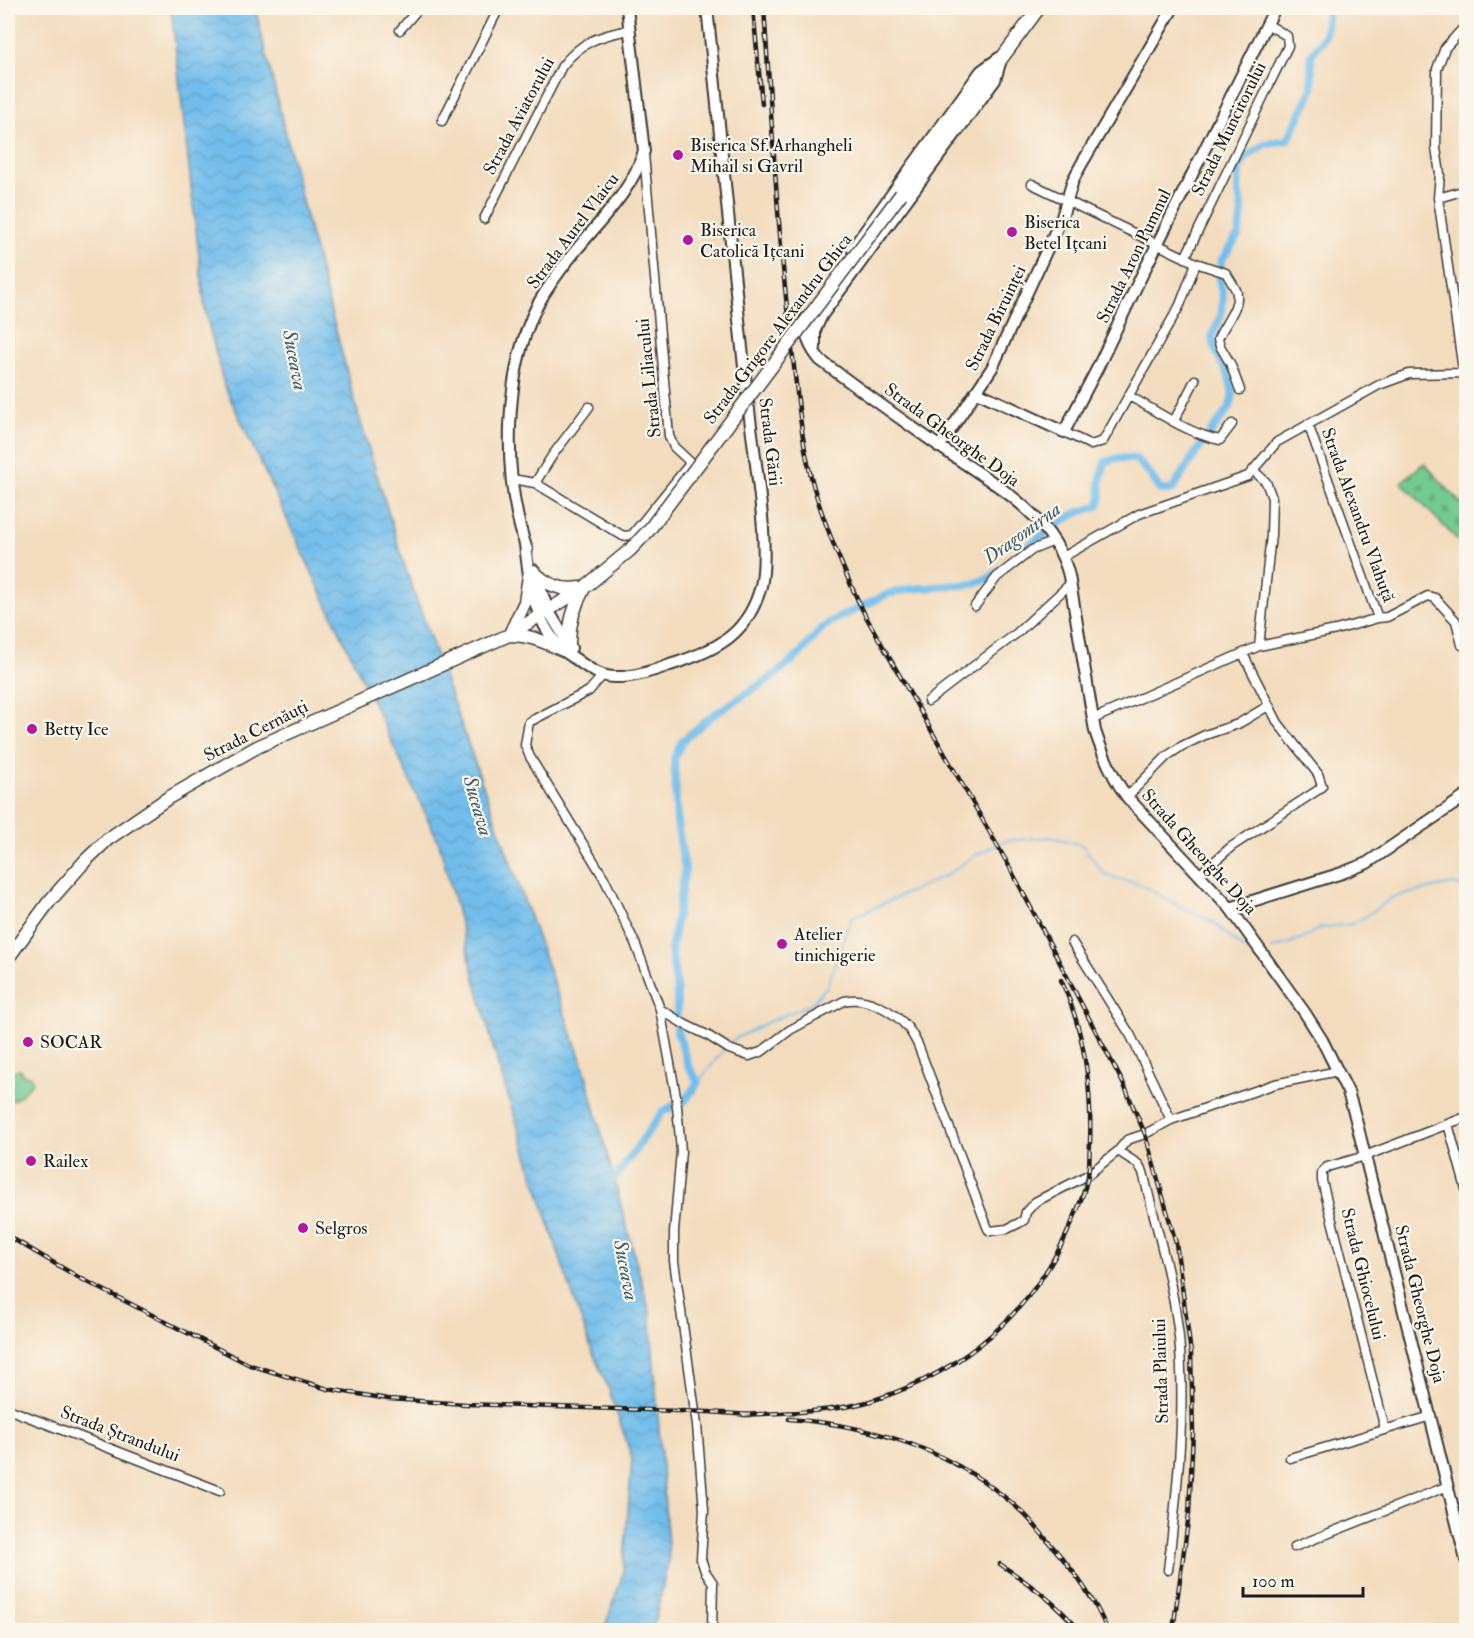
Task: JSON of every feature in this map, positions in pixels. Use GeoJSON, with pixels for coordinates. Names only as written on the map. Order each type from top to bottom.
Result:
{"type":"FeatureCollection","features":[{"type":"Feature","properties":{"kind":"main road","name":"Strada Grigore Alexandru Ghica"},"geometry":{"type":"LineString","coordinates":[[509,636],[585,587],[630,550],[649,530],[1039,8]]}},
{"type":"Feature","properties":{"kind":"main road"},"geometry":{"type":"LineString","coordinates":[[509,636],[522,612],[532,574],[554,586],[573,589],[585,587]]}},
{"type":"Feature","properties":{"kind":"main road"},"geometry":{"type":"LineString","coordinates":[[509,636],[520,635],[536,638],[566,647],[573,611],[585,587]]}},
{"type":"Feature","properties":{"kind":"main road","name":"Strada Cernăuți"},"geometry":{"type":"LineString","coordinates":[[8,947],[102,845],[168,798],[236,759],[304,725],[509,636]]}},
{"type":"Feature","properties":{"kind":"main road","name":"Strada Cernăuți"},"geometry":{"type":"LineString","coordinates":[[8,958],[48,903]]}},
{"type":"Feature","properties":{"kind":"street"},"geometry":{"type":"LineString","coordinates":[[400,30],[419,8]]}},
{"type":"Feature","properties":{"kind":"street"},"geometry":{"type":"LineString","coordinates":[[442,121],[499,8]]}},
{"type":"Feature","properties":{"kind":"street","name":"Strada Aurel Vlaicu"},"geometry":{"type":"LineString","coordinates":[[544,612],[531,590],[532,574],[512,479],[509,441],[511,401],[516,373],[538,305],[570,258],[628,187],[644,151],[627,8]]}},
{"type":"Feature","properties":{"kind":"street","name":"Strada Gării"},"geometry":{"type":"LineString","coordinates":[[603,675],[615,677],[642,673],[714,649],[744,624],[753,608],[761,585],[763,542],[761,500],[735,282],[707,8]]}},
{"type":"Feature","properties":{"kind":"street","name":"Strada Biruinței"},"geometry":{"type":"LineString","coordinates":[[939,447],[992,368],[1067,201],[1073,180],[1173,8]]}},
{"type":"Feature","properties":{"kind":"street","name":"Strada Aron Pumnul"},"geometry":{"type":"LineString","coordinates":[[1064,432],[1275,8]]}},
{"type":"Feature","properties":{"kind":"street","name":"Strada Muncitorului"},"geometry":{"type":"LineString","coordinates":[[1185,258],[1288,46],[1287,36],[1267,24]]}},
{"type":"Feature","properties":{"kind":"street"},"geometry":{"type":"LineString","coordinates":[[1063,557],[1139,514],[1241,479],[1254,471],[1277,442],[1341,405],[1396,378],[1409,374],[1466,374],[1462,363],[1438,198],[1440,174],[1436,148],[1437,69],[1445,48],[1467,25]]}},
{"type":"Feature","properties":{"kind":"street","name":"Strada Aviatorului"},"geometry":{"type":"LineString","coordinates":[[484,219],[562,66],[579,46],[605,34],[629,30]]}},
{"type":"Feature","properties":{"kind":"street"},"geometry":{"type":"LineString","coordinates":[[820,360],[810,346],[806,332],[805,321],[809,311],[981,72],[1002,56]]}},
{"type":"Feature","properties":{"kind":"street"},"geometry":{"type":"LineString","coordinates":[[820,360],[816,353],[814,338],[822,315],[995,80],[1002,56]]}},
{"type":"Feature","properties":{"kind":"street","name":"Strada Liliacului"},"geometry":{"type":"LineString","coordinates":[[512,479],[535,483],[623,536],[629,537],[688,466],[689,461],[674,447],[669,436],[644,151]]}},
{"type":"Feature","properties":{"kind":"street"},"geometry":{"type":"LineString","coordinates":[[1032,184],[1185,258],[1226,273],[1237,292],[1232,314],[1218,339],[1240,390]]}},
{"type":"Feature","properties":{"kind":"street"},"geometry":{"type":"LineString","coordinates":[[1438,198],[1467,190]]}},
{"type":"Feature","properties":{"kind":"street"},"geometry":{"type":"LineString","coordinates":[[977,392],[1091,445],[1103,441],[1180,305],[1196,263]]}},
{"type":"Feature","properties":{"kind":"street","name":"Strada Gheorghe Doja"},"geometry":{"type":"LineString","coordinates":[[820,360],[1006,493],[1043,526],[1063,557],[1070,584],[1093,719],[1101,750],[1109,767],[1127,797],[1230,908],[1305,1013],[1348,1092],[1467,1560]]}},
{"type":"Feature","properties":{"kind":"street"},"geometry":{"type":"LineString","coordinates":[[1174,420],[1195,380]]}},
{"type":"Feature","properties":{"kind":"street"},"geometry":{"type":"LineString","coordinates":[[1129,396],[1212,438],[1220,440],[1232,424]]}},
{"type":"Feature","properties":{"kind":"street"},"geometry":{"type":"LineString","coordinates":[[535,483],[552,456],[589,408]]}},
{"type":"Feature","properties":{"kind":"street","name":"Strada Alexandru Vlahuță"},"geometry":{"type":"LineString","coordinates":[[1308,424],[1378,618]]}},
{"type":"Feature","properties":{"kind":"street"},"geometry":{"type":"LineString","coordinates":[[1254,471],[1266,482],[1272,498],[1268,569],[1259,646]]}},
{"type":"Feature","properties":{"kind":"street"},"geometry":{"type":"LineString","coordinates":[[975,606],[997,577],[1032,550],[1052,539]]}},
{"type":"Feature","properties":{"kind":"street"},"geometry":{"type":"LineString","coordinates":[[928,701],[1017,633],[1070,584]]}},
{"type":"Feature","properties":{"kind":"street"},"geometry":{"type":"LineString","coordinates":[[1093,719],[1259,646],[1387,617],[1424,597],[1431,596],[1456,621],[1462,645]]}},
{"type":"Feature","properties":{"kind":"street"},"geometry":{"type":"LineString","coordinates":[[544,612],[566,647],[579,661],[603,675],[590,691],[529,722],[525,745],[540,775],[604,878],[635,943],[660,1009],[676,1096],[681,1151],[674,1232],[674,1261],[697,1425],[704,1510],[701,1559],[713,1583],[712,1630]]}},
{"type":"Feature","properties":{"kind":"street"},"geometry":{"type":"LineString","coordinates":[[1200,874],[1231,847],[1322,786],[1318,774],[1278,723],[1243,654]]}},
{"type":"Feature","properties":{"kind":"street"},"geometry":{"type":"LineString","coordinates":[[1127,797],[1167,756],[1182,746],[1205,735],[1238,724],[1268,706]]}},
{"type":"Feature","properties":{"kind":"street"},"geometry":{"type":"LineString","coordinates":[[1230,908],[1367,863],[1467,796]]}},
{"type":"Feature","properties":{"kind":"street"},"geometry":{"type":"LineString","coordinates":[[1072,942],[1131,1036],[1171,1120]]}},
{"type":"Feature","properties":{"kind":"street"},"geometry":{"type":"LineString","coordinates":[[660,1009],[726,1047],[749,1056],[761,1052],[790,1030],[850,999],[867,1001],[888,1011],[908,1027],[918,1045],[990,1231],[1007,1228],[1024,1220],[1026,1212],[1035,1202],[1088,1175],[1118,1151],[1127,1140],[1145,1134],[1171,1120],[1275,1083],[1338,1071]]}},
{"type":"Feature","properties":{"kind":"street","name":"Strada Ghiocelului"},"geometry":{"type":"LineString","coordinates":[[1386,1429],[1322,1173],[1327,1167],[1365,1156],[1467,1117]]}},
{"type":"Feature","properties":{"kind":"street"},"geometry":{"type":"LineString","coordinates":[[1448,1124],[1467,1189]]}},
{"type":"Feature","properties":{"kind":"street","name":"Strada Plaiului"},"geometry":{"type":"LineString","coordinates":[[1118,1151],[1138,1164],[1143,1172],[1179,1337],[1181,1387],[1178,1485],[1168,1570]]}},
{"type":"Feature","properties":{"kind":"street","name":"Strada Ștrandului"},"geometry":{"type":"LineString","coordinates":[[8,1409],[220,1491]]}},
{"type":"Feature","properties":{"kind":"street"},"geometry":{"type":"LineString","coordinates":[[1290,1458],[1431,1416]]}},
{"type":"Feature","properties":{"kind":"street"},"geometry":{"type":"LineString","coordinates":[[1294,1547],[1448,1486]]}},
{"type":"Feature","properties":{"kind":"green space"},"geometry":{"type":"Polygon","coordinates":[[[1424,463],[1466,509],[1466,549],[1401,482],[1424,463]]]}},
{"type":"Feature","properties":{"kind":"green space"},"geometry":{"type":"Polygon","coordinates":[[[18,1069],[21,1070],[22,1075],[31,1076],[33,1082],[19,1097],[10,1101],[8,1071],[12,1073],[18,1069]]]}},
{"type":"Feature","properties":{"kind":"water","name":"Suceava"},"geometry":{"type":"Polygon","coordinates":[[[171,8],[255,8],[306,217],[357,410],[406,570],[584,1068],[650,1313],[669,1558],[653,1630],[604,1630],[623,1573],[632,1458],[562,1264],[498,1065],[439,843],[224,385],[205,310],[171,8]]]}},
{"type":"Feature","properties":{"kind":"waterway","name":"Dragomirna"},"geometry":{"type":"LineString","coordinates":[[609,1186],[663,1111],[685,1101],[698,1082],[688,1065],[677,1031],[677,992],[671,950],[685,869],[677,823],[674,759],[682,741],[712,716],[775,675],[798,656],[821,629],[834,620],[888,594],[910,589],[974,584],[991,577],[1040,537],[1074,514],[1098,506],[1101,496],[1100,481],[1105,462],[1118,458],[1136,459],[1150,474],[1160,490],[1172,490],[1197,451],[1230,407],[1233,394],[1229,377],[1216,351],[1212,336],[1221,316],[1223,296],[1219,279],[1221,261],[1239,234],[1242,211],[1238,189],[1239,169],[1247,156],[1265,144],[1288,140],[1312,90],[1311,55],[1325,33],[1328,8]]}},
{"type":"Feature","properties":{"kind":"waterway"},"geometry":{"type":"LineString","coordinates":[[728,1045],[733,1040],[770,1021],[811,1004],[827,986],[851,918],[945,876],[977,854],[1005,841],[1052,837],[1082,845],[1105,875],[1142,885],[1213,922],[1241,947],[1253,953]]}},
{"type":"Feature","properties":{"kind":"waterway"},"geometry":{"type":"LineString","coordinates":[[1272,949],[1301,939],[1320,928],[1352,924],[1393,897],[1452,884],[1466,887]]}},
{"type":"Feature","properties":{"kind":"waterway"},"geometry":{"type":"LineString","coordinates":[[698,1082],[724,1049]]}},
{"type":"Feature","properties":{"kind":"railway"},"geometry":{"type":"LineString","coordinates":[[753,8],[762,104]]}},
{"type":"Feature","properties":{"kind":"railway"},"geometry":{"type":"LineString","coordinates":[[764,8],[783,271],[803,440],[819,504],[837,553],[865,615],[1009,866],[1124,1085],[1145,1134],[1176,1243],[1191,1353],[1193,1432],[1189,1514],[1173,1630]]}},
{"type":"Feature","properties":{"kind":"railway"},"geometry":{"type":"LineString","coordinates":[[743,1415],[845,1407],[861,1404],[909,1387],[939,1372],[993,1334],[1036,1286],[1070,1227],[1083,1195],[1089,1167],[1090,1102],[1085,1060],[1076,1020],[1061,980]]}},
{"type":"Feature","properties":{"kind":"railway"},"geometry":{"type":"LineString","coordinates":[[8,1236],[78,1277],[250,1365],[328,1389],[388,1399],[466,1404],[750,1415]]}},
{"type":"Feature","properties":{"kind":"railway"},"geometry":{"type":"LineString","coordinates":[[789,1419],[884,1435],[914,1445],[970,1473],[997,1491],[1034,1524],[1083,1586],[1107,1630]]}},
{"type":"Feature","properties":{"kind":"railway"},"geometry":{"type":"LineString","coordinates":[[1000,1564],[1052,1603],[1079,1630]]}},
{"type":"Feature","properties":{"kind":"place","name":"Biserica Sf. Arhangheli Mihail si Gavril"},"geometry":{"type":"Point","coordinates":[678,155]}},
{"type":"Feature","properties":{"kind":"place","name":"Biserica Betel Iţcani"},"geometry":{"type":"Point","coordinates":[1012,232]}},
{"type":"Feature","properties":{"kind":"place","name":"Biserica Catolică Ițcani"},"geometry":{"type":"Point","coordinates":[688,240]}},
{"type":"Feature","properties":{"kind":"place","name":"Betty Ice"},"geometry":{"type":"Point","coordinates":[32,729]}},
{"type":"Feature","properties":{"kind":"place","name":"Atelier tinichigerie"},"geometry":{"type":"Point","coordinates":[782,944]}},
{"type":"Feature","properties":{"kind":"place","name":"SOCAR"},"geometry":{"type":"Point","coordinates":[28,1042]}},
{"type":"Feature","properties":{"kind":"place","name":"Railex"},"geometry":{"type":"Point","coordinates":[31,1161]}},
{"type":"Feature","properties":{"kind":"place","name":"Selgros"},"geometry":{"type":"Point","coordinates":[303,1228]}}]}
